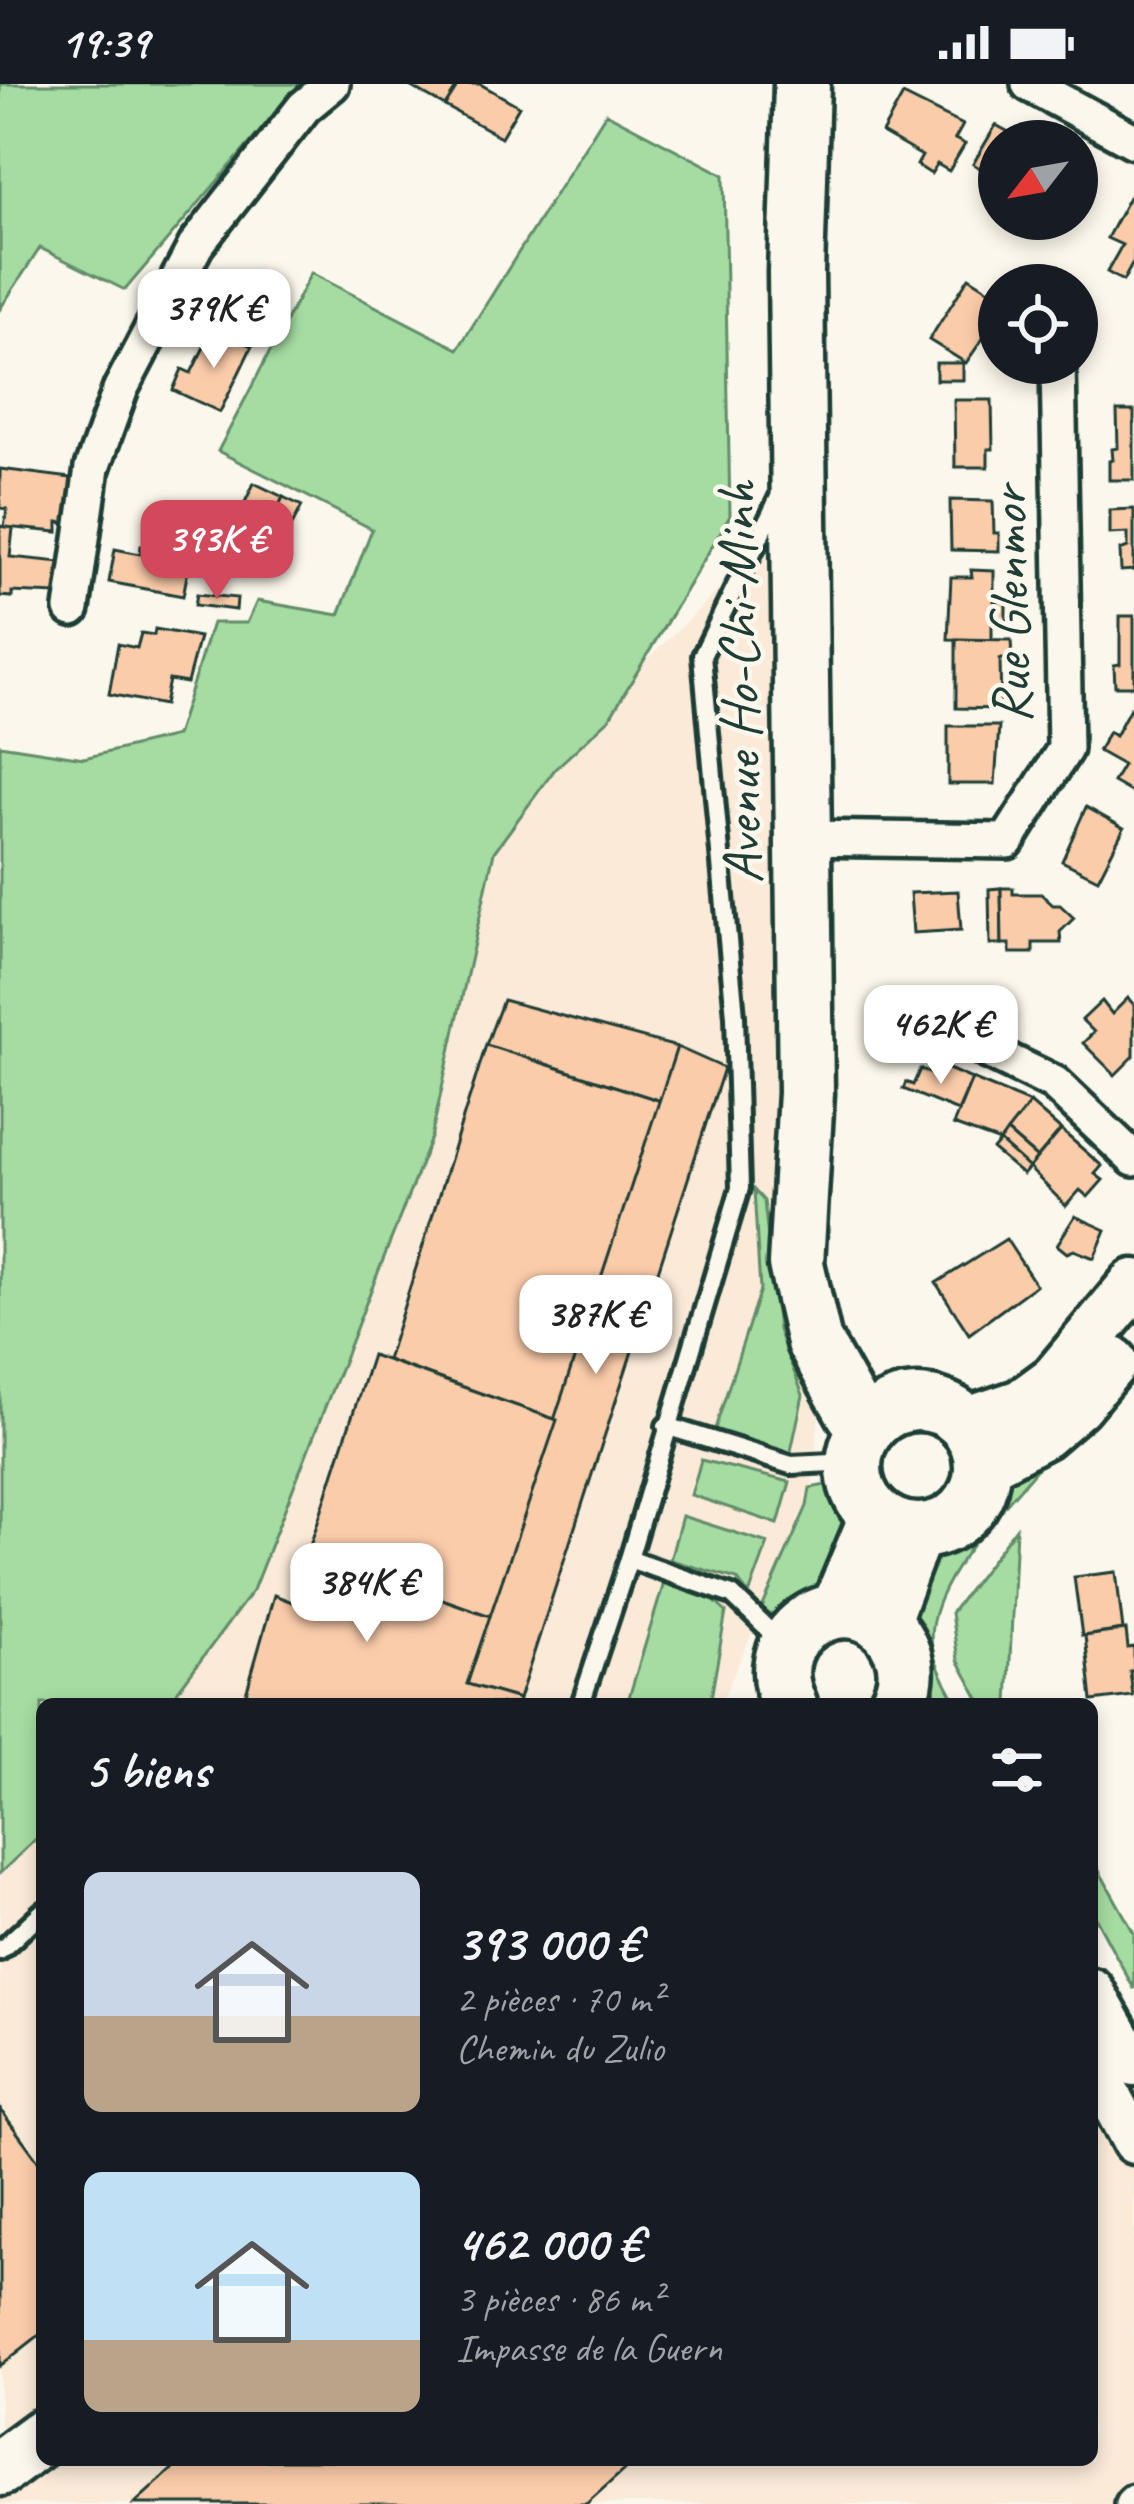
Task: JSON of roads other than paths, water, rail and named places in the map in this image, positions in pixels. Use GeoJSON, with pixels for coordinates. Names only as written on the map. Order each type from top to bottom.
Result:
{"type":"FeatureCollection","features":[{"type":"Feature","properties":{"kind":"main road","name":"Avenue Ho-Chi-Minh"},"geometry":{"type":"LineString","coordinates":[[779,84],[796,272]]}},
{"type":"Feature","properties":{"kind":"main road","name":"Avenue Ho-Chi-Minh"},"geometry":{"type":"LineString","coordinates":[[802,84],[796,272],[806,1093],[796,1264],[814,1342],[854,1413],[861,1443]]}},
{"type":"Feature","properties":{"kind":"main road","name":"Avenue Ho-Chi-Minh"},"geometry":{"type":"LineString","coordinates":[[806,1093],[818,1236],[832,1310],[865,1363],[955,1430]]}},
{"type":"Feature","properties":{"kind":"main road"},"geometry":{"type":"LineString","coordinates":[[955,1430],[1021,1404],[1055,1379],[1134,1284]]}},
{"type":"Feature","properties":{"kind":"main road"},"geometry":{"type":"LineString","coordinates":[[955,1430],[979,1487],[954,1520],[935,1529],[896,1525],[863,1502],[855,1483],[861,1443],[885,1412],[955,1430],[1043,1434],[1076,1405],[1134,1337]]}},
{"type":"Feature","properties":{"kind":"main road"},"geometry":{"type":"LineString","coordinates":[[859,1617],[896,1525]]}},
{"type":"Feature","properties":{"kind":"main road"},"geometry":{"type":"LineString","coordinates":[[786,1689],[808,1621],[859,1617],[895,1638],[904,1656],[909,1695]]}},
{"type":"Feature","properties":{"kind":"main road"},"geometry":{"type":"LineString","coordinates":[[0,2434],[36,2407]]}},
{"type":"Feature","properties":{"kind":"main road"},"geometry":{"type":"LineString","coordinates":[[0,2468],[36,2441]]}},
{"type":"Feature","properties":{"kind":"street"},"geometry":{"type":"LineString","coordinates":[[72,609],[92,467],[122,388],[196,245],[304,106],[332,84]]}},
{"type":"Feature","properties":{"kind":"street"},"geometry":{"type":"LineString","coordinates":[[1029,84],[1134,141]]}},
{"type":"Feature","properties":{"kind":"street","name":"Rue Glenmor"},"geometry":{"type":"LineString","coordinates":[[803,838],[1007,841],[1065,749],[1058,384]]}},
{"type":"Feature","properties":{"kind":"street"},"geometry":{"type":"LineString","coordinates":[[986,1050],[1054,1083],[1134,1159]]}},
{"type":"Feature","properties":{"kind":"street"},"geometry":{"type":"LineString","coordinates":[[1098,2001],[1134,2064]]}},
{"type":"Feature","properties":{"kind":"street"},"geometry":{"type":"LineString","coordinates":[[1098,2076],[1134,2142]]}},
{"type":"Feature","properties":{"kind":"lane"},"geometry":{"type":"LineString","coordinates":[[582,1698],[740,1188],[735,1016],[703,656],[798,460]]}},
{"type":"Feature","properties":{"kind":"lane"},"geometry":{"type":"LineString","coordinates":[[666,1426],[791,1466],[861,1443]]}},
{"type":"Feature","properties":{"kind":"lane"},"geometry":{"type":"LineString","coordinates":[[629,1558],[732,1595],[786,1689]]}},
{"type":"Feature","properties":{"kind":"lane"},"geometry":{"type":"LineString","coordinates":[[0,1951],[36,1918]]}}]}
